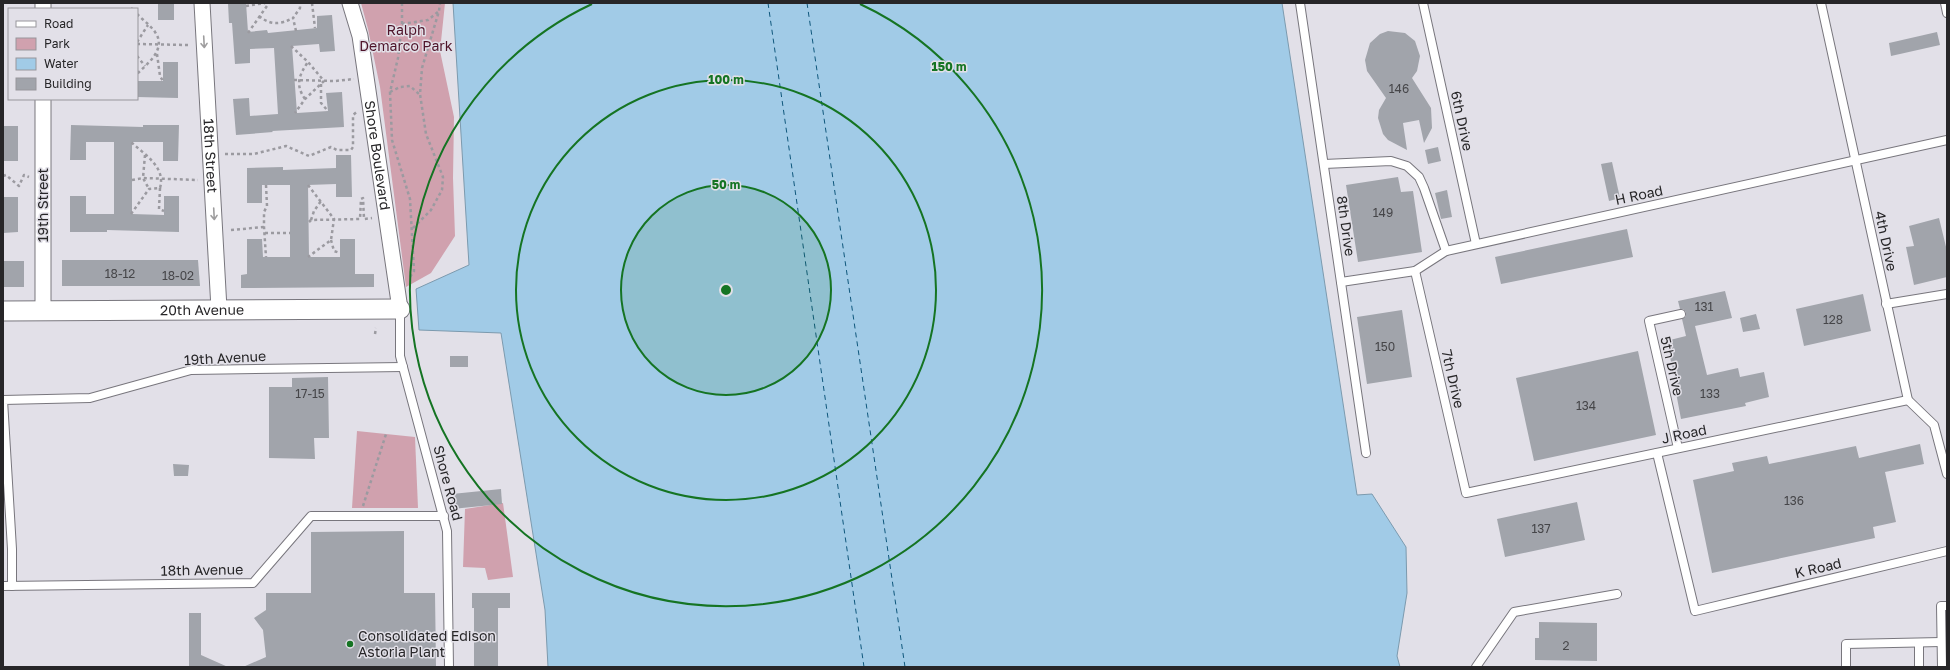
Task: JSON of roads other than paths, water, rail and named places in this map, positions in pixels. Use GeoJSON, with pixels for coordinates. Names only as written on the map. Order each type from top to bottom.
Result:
{"type":"FeatureCollection","features":[{"type":"Feature","properties":{"kind":"street","name":"18th Street"},"geometry":{"type":"LineString","coordinates":[[202,3],[219,309]]}},
{"type":"Feature","properties":{"kind":"street","name":"Shore Boulevard"},"geometry":{"type":"LineString","coordinates":[[350,3],[360,36],[400,309]]}},
{"type":"Feature","properties":{"kind":"street","name":"19th Street"},"geometry":{"type":"LineString","coordinates":[[43,100],[43,311]]}},
{"type":"Feature","properties":{"kind":"street","name":"20th Avenue"},"geometry":{"type":"LineString","coordinates":[[3,311],[400,309]]}},
{"type":"Feature","properties":{"kind":"lane","name":"8th Drive"},"geometry":{"type":"LineString","coordinates":[[1300,3],[1366,453]]}},
{"type":"Feature","properties":{"kind":"lane","name":"6th Drive"},"geometry":{"type":"LineString","coordinates":[[1423,3],[1476,244]]}},
{"type":"Feature","properties":{"kind":"lane","name":"4th Drive"},"geometry":{"type":"LineString","coordinates":[[1821,3],[1908,400]]}},
{"type":"Feature","properties":{"kind":"lane"},"geometry":{"type":"LineString","coordinates":[[1945,3],[1947,13]]}},
{"type":"Feature","properties":{"kind":"lane","name":"H Road"},"geometry":{"type":"LineString","coordinates":[[1341,282],[1415,271],[1446,251],[1947,140]]}},
{"type":"Feature","properties":{"kind":"lane"},"geometry":{"type":"LineString","coordinates":[[1324,164],[1391,161],[1407,166],[1419,177],[1446,251]]}},
{"type":"Feature","properties":{"kind":"lane","name":"7th Drive"},"geometry":{"type":"LineString","coordinates":[[1415,271],[1466,493]]}},
{"type":"Feature","properties":{"kind":"lane"},"geometry":{"type":"LineString","coordinates":[[1886,304],[1947,294]]}},
{"type":"Feature","properties":{"kind":"lane","name":"Shore Road"},"geometry":{"type":"LineString","coordinates":[[400,309],[400,356],[447,531],[449,667]]}},
{"type":"Feature","properties":{"kind":"lane","name":"5th Drive"},"geometry":{"type":"LineString","coordinates":[[1678,448],[1649,321],[1681,314]]}},
{"type":"Feature","properties":{"kind":"lane","name":"19th Avenue"},"geometry":{"type":"LineString","coordinates":[[3,400],[90,398],[191,370],[403,367]]}},
{"type":"Feature","properties":{"kind":"lane"},"geometry":{"type":"LineString","coordinates":[[3,400],[12,549],[12,586]]}},
{"type":"Feature","properties":{"kind":"lane"},"geometry":{"type":"LineString","coordinates":[[1908,400],[1934,425],[1947,474]]}},
{"type":"Feature","properties":{"kind":"lane","name":"J Road"},"geometry":{"type":"LineString","coordinates":[[1466,493],[1908,400]]}},
{"type":"Feature","properties":{"kind":"lane","name":"K Road"},"geometry":{"type":"LineString","coordinates":[[1657,453],[1695,610],[1947,551]]}},
{"type":"Feature","properties":{"kind":"lane","name":"18th Avenue"},"geometry":{"type":"LineString","coordinates":[[3,586],[252,583],[311,516],[444,516]]}},
{"type":"Feature","properties":{"kind":"lane"},"geometry":{"type":"LineString","coordinates":[[1476,667],[1514,612],[1617,594]]}},
{"type":"Feature","properties":{"kind":"lane"},"geometry":{"type":"LineString","coordinates":[[1942,667],[1941,642],[1944,606]]}},
{"type":"Feature","properties":{"kind":"lane"},"geometry":{"type":"LineString","coordinates":[[1846,667],[1846,644],[1941,642]]}},
{"type":"Feature","properties":{"kind":"lane"},"geometry":{"type":"LineString","coordinates":[[1919,643],[1919,667]]}},
{"type":"Feature","properties":{"kind":"water"},"geometry":{"type":"Polygon","coordinates":[[[453,3],[1282,3],[1357,495],[1372,494],[1406,547],[1407,593],[1397,656],[1400,667],[548,667],[545,610],[501,333],[419,330],[416,289],[469,265],[453,3]]]}},
{"type":"Feature","properties":{"kind":"place","name":"Consolidated Edison Astoria Plant"},"geometry":{"type":"Point","coordinates":[350,644]}},
{"type":"Feature","properties":{"kind":"park label","name":"Ralph Demarco Park"},"geometry":{"type":"Point","coordinates":[406,38]}}]}
